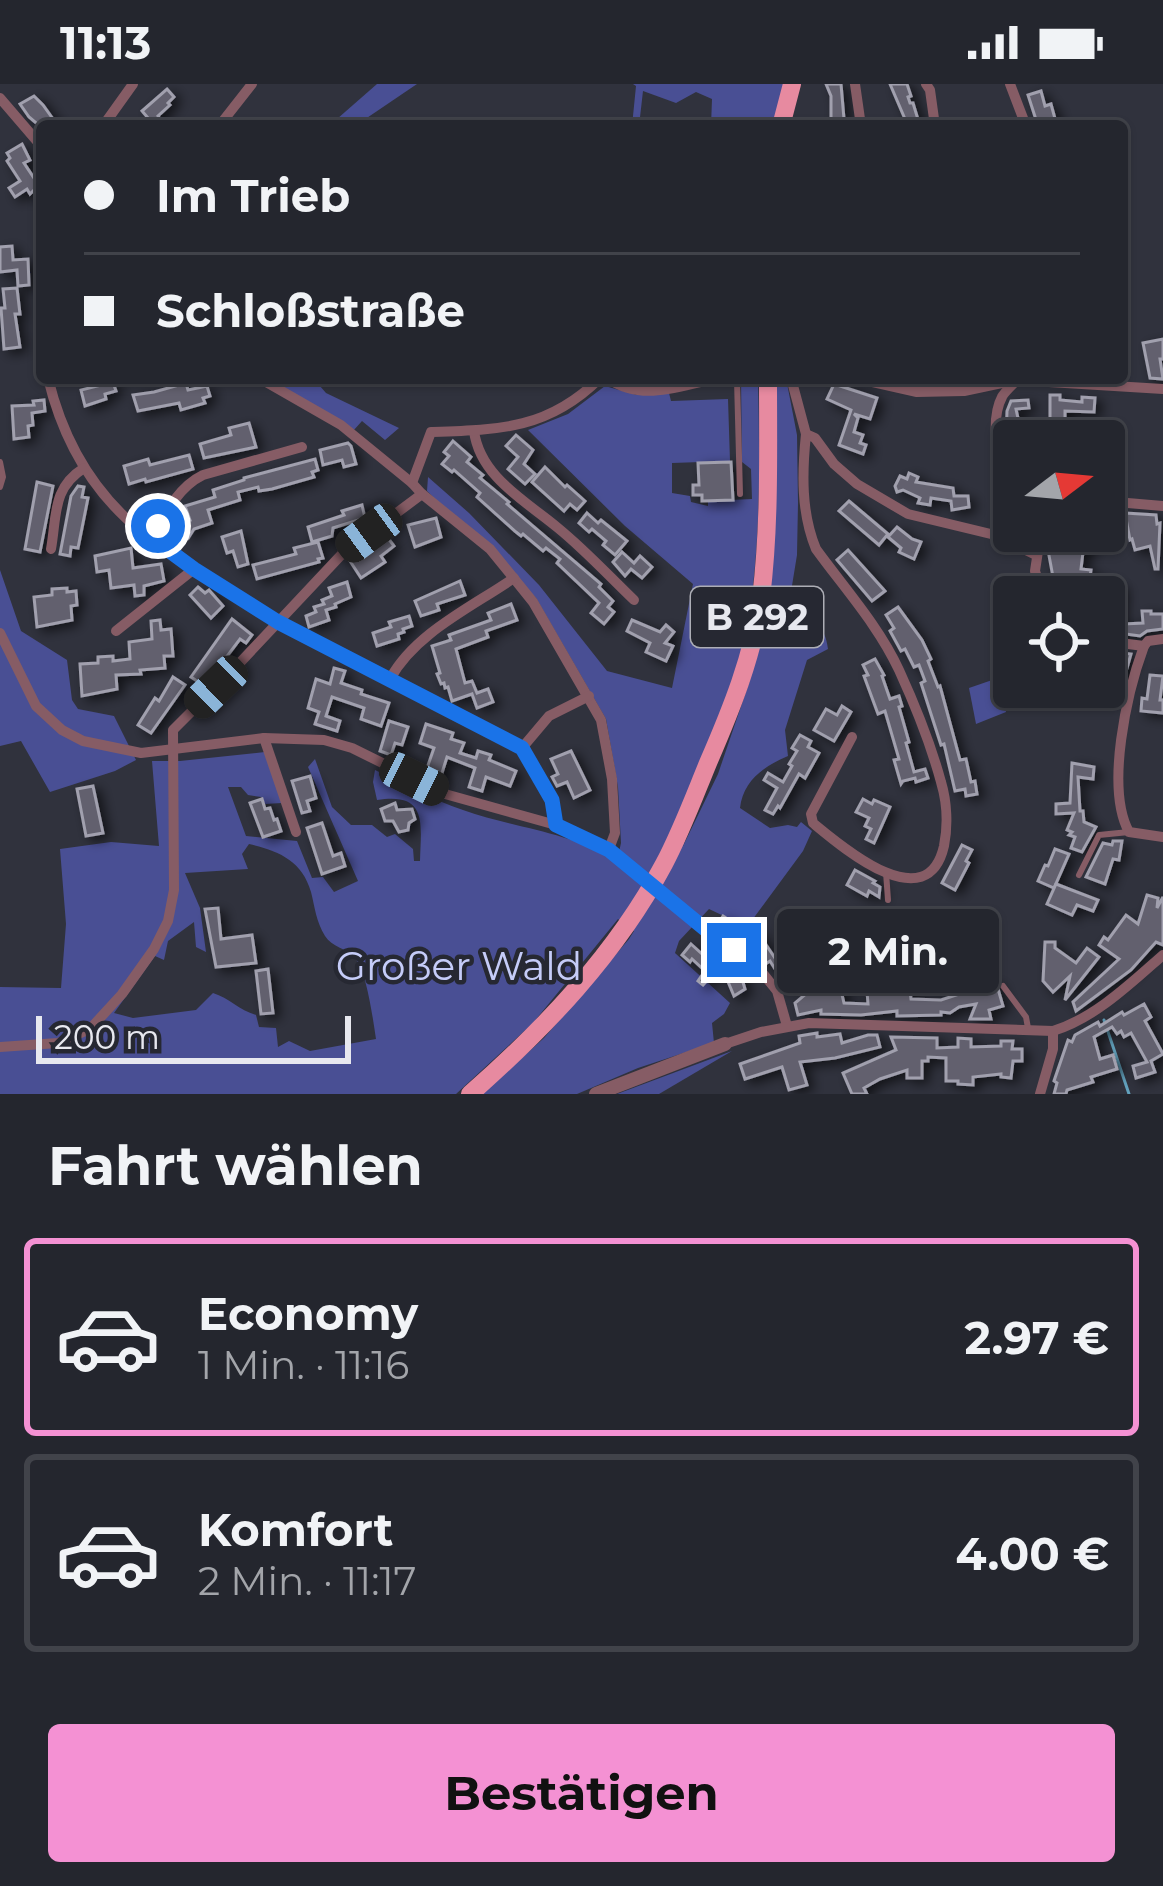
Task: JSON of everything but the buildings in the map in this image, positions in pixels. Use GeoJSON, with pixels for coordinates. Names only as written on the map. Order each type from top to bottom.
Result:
{"type":"FeatureCollection","features":[{"type":"Feature","properties":{"kind":"highway"},"geometry":{"type":"LineString","coordinates":[[783,120],[792,84]]}},
{"type":"Feature","properties":{"kind":"highway","name":"B 292"},"geometry":{"type":"LineString","coordinates":[[470,1094],[539,1031],[626,925],[675,842],[729,716],[757,621],[768,528],[768,384]]}},
{"type":"Feature","properties":{"kind":"street"},"geometry":{"type":"LineString","coordinates":[[107,120],[133,84]]}},
{"type":"Feature","properties":{"kind":"street"},"geometry":{"type":"LineString","coordinates":[[224,120],[252,84]]}},
{"type":"Feature","properties":{"kind":"street"},"geometry":{"type":"LineString","coordinates":[[855,84],[860,120]]}},
{"type":"Feature","properties":{"kind":"street"},"geometry":{"type":"LineString","coordinates":[[926,84],[934,120]]}},
{"type":"Feature","properties":{"kind":"street"},"geometry":{"type":"LineString","coordinates":[[1010,84],[1024,120]]}},
{"type":"Feature","properties":{"kind":"street"},"geometry":{"type":"LineString","coordinates":[[0,98],[36,140]]}},
{"type":"Feature","properties":{"kind":"street"},"geometry":{"type":"LineString","coordinates":[[49,384],[56,413],[84,468],[128,520],[278,622],[522,748],[552,800],[556,825]]}},
{"type":"Feature","properties":{"kind":"street"},"geometry":{"type":"LineString","coordinates":[[269,384],[341,425],[412,482],[490,549],[533,602],[601,720],[609,749],[615,833],[609,850]]}},
{"type":"Feature","properties":{"kind":"street"},"geometry":{"type":"LineString","coordinates":[[412,482],[431,432],[506,429],[559,412],[596,384]]}},
{"type":"Feature","properties":{"kind":"street"},"geometry":{"type":"LineString","coordinates":[[617,384],[635,392],[691,384]]}},
{"type":"Feature","properties":{"kind":"street"},"geometry":{"type":"LineString","coordinates":[[793,384],[806,434],[808,532],[815,550],[888,647],[942,783],[946,837],[935,867],[915,879],[886,872],[850,854],[813,823],[812,814],[852,737]]}},
{"type":"Feature","properties":{"kind":"street"},"geometry":{"type":"LineString","coordinates":[[881,384],[916,392],[964,391],[995,384]]}},
{"type":"Feature","properties":{"kind":"street"},"geometry":{"type":"LineString","coordinates":[[916,384],[916,392]]}},
{"type":"Feature","properties":{"kind":"street"},"geometry":{"type":"LineString","coordinates":[[997,420],[1002,395],[1012,384]]}},
{"type":"Feature","properties":{"kind":"street"},"geometry":{"type":"LineString","coordinates":[[1090,384],[1163,389]]}},
{"type":"Feature","properties":{"kind":"street"},"geometry":{"type":"LineString","coordinates":[[474,431],[478,452],[501,482],[634,600]]}},
{"type":"Feature","properties":{"kind":"street"},"geometry":{"type":"LineString","coordinates":[[806,434],[857,484],[908,514],[995,535],[1036,555]]}},
{"type":"Feature","properties":{"kind":"street"},"geometry":{"type":"LineString","coordinates":[[152,538],[191,480],[302,447]]}},
{"type":"Feature","properties":{"kind":"street"},"geometry":{"type":"LineString","coordinates":[[51,549],[62,488],[84,468]]}},
{"type":"Feature","properties":{"kind":"street"},"geometry":{"type":"LineString","coordinates":[[0,1047],[58,1043],[90,1029],[122,994],[168,921],[174,890],[173,730],[343,553],[422,494]]}},
{"type":"Feature","properties":{"kind":"street"},"geometry":{"type":"LineString","coordinates":[[1125,503],[1163,506]]}},
{"type":"Feature","properties":{"kind":"street"},"geometry":{"type":"LineString","coordinates":[[1037,552],[1037,576]]}},
{"type":"Feature","properties":{"kind":"street"},"geometry":{"type":"LineString","coordinates":[[116,631],[194,569]]}},
{"type":"Feature","properties":{"kind":"street"},"geometry":{"type":"LineString","coordinates":[[390,680],[417,644],[514,578]]}},
{"type":"Feature","properties":{"kind":"street"},"geometry":{"type":"LineString","coordinates":[[0,633],[36,706],[62,730],[83,741],[141,753],[264,738],[338,744],[445,794],[556,825],[609,850],[758,966],[777,991],[787,1026]]}},
{"type":"Feature","properties":{"kind":"street"},"geometry":{"type":"LineString","coordinates":[[1156,836],[1129,832],[1123,725],[1144,646],[1163,639]]}},
{"type":"Feature","properties":{"kind":"street"},"geometry":{"type":"LineString","coordinates":[[1125,644],[1144,646]]}},
{"type":"Feature","properties":{"kind":"street"},"geometry":{"type":"LineString","coordinates":[[522,748],[549,716],[589,696]]}},
{"type":"Feature","properties":{"kind":"street"},"geometry":{"type":"LineString","coordinates":[[264,738],[296,832]]}},
{"type":"Feature","properties":{"kind":"street"},"geometry":{"type":"LineString","coordinates":[[596,1094],[725,1044],[787,1026],[1053,1031],[1107,1001],[1163,956]]}},
{"type":"Feature","properties":{"kind":"street"},"geometry":{"type":"LineString","coordinates":[[1040,1094],[1053,1049],[1053,1031]]}},
{"type":"Feature","properties":{"kind":"lane"},"geometry":{"type":"LineString","coordinates":[[737,384],[740,494]]}},
{"type":"Feature","properties":{"kind":"lane"},"geometry":{"type":"LineString","coordinates":[[0,463],[0,487]]}},
{"type":"Feature","properties":{"kind":"lane"},"geometry":{"type":"LineString","coordinates":[[1079,875],[1099,836],[1129,832]]}},
{"type":"Feature","properties":{"kind":"lane"},"geometry":{"type":"LineString","coordinates":[[886,872],[888,900]]}},
{"type":"Feature","properties":{"kind":"lane"},"geometry":{"type":"LineString","coordinates":[[1003,986],[1026,1017],[1029,1032]]}},
{"type":"Feature","properties":{"kind":"green space"},"geometry":{"type":"Polygon","coordinates":[[[377,84],[417,84],[364,120],[336,120],[377,84]]]}},
{"type":"Feature","properties":{"kind":"green space"},"geometry":{"type":"Polygon","coordinates":[[[633,84],[786,84],[777,120],[711,120],[712,99],[696,92],[676,103],[643,91],[640,120],[633,120],[633,84]]]}},
{"type":"Feature","properties":{"kind":"green space"},"geometry":{"type":"Polygon","coordinates":[[[276,384],[318,384],[326,393],[399,428],[385,440],[362,421],[353,431],[276,384]]]}},
{"type":"Feature","properties":{"kind":"green space","name":"Großer Wald"},"geometry":{"type":"Polygon","coordinates":[[[741,384],[758,384],[758,525],[752,598],[726,715],[683,846],[718,774],[750,680],[775,384],[787,384],[797,435],[798,503],[797,555],[789,604],[816,621],[828,649],[807,660],[785,730],[788,756],[756,776],[740,808],[770,828],[797,827],[801,822],[812,831],[803,851],[747,927],[709,909],[679,941],[675,953],[730,1003],[712,1023],[714,1043],[577,1094],[482,1094],[544,1038],[629,939],[634,931],[618,919],[533,1023],[456,1094],[0,1094],[0,987],[61,988],[66,924],[60,849],[111,842],[159,846],[152,761],[265,752],[282,803],[265,804],[241,787],[228,787],[246,836],[297,841],[312,878],[323,877],[334,892],[358,881],[308,767],[315,759],[332,807],[351,825],[372,825],[387,837],[395,834],[413,849],[414,861],[420,861],[418,813],[405,801],[377,800],[375,770],[452,806],[561,837],[617,861],[621,843],[618,787],[606,719],[536,598],[427,491],[428,477],[539,585],[607,671],[672,688],[693,584],[625,526],[528,430],[568,414],[605,386],[637,395],[669,393],[671,401],[728,399],[730,461],[672,463],[672,493],[708,506],[708,501],[752,499],[751,469],[742,462],[741,384]],[[249,844],[242,854],[248,869],[185,873],[200,908],[206,952],[196,947],[194,922],[168,941],[164,960],[155,956],[114,1013],[133,1018],[196,1010],[213,993],[256,1015],[259,1027],[276,1028],[278,1047],[289,1041],[310,1051],[376,1039],[359,965],[325,936],[302,872],[279,854],[249,844]]]}},
{"type":"Feature","properties":{"kind":"green space"},"geometry":{"type":"Polygon","coordinates":[[[0,570],[21,631],[67,660],[72,700],[78,709],[114,716],[136,760],[50,792],[21,741],[0,746],[0,570]]]}},
{"type":"Feature","properties":{"kind":"green space"},"geometry":{"type":"Polygon","coordinates":[[[993,680],[993,708],[1006,712],[976,724],[969,688],[993,680]]]}},
{"type":"Feature","properties":{"kind":"green space"},"geometry":{"type":"Polygon","coordinates":[[[732,1051],[659,1094],[617,1094],[732,1051]]]}},
{"type":"Feature","properties":{"kind":"waterway"},"geometry":{"type":"LineString","coordinates":[[1104,1020],[1129,1094]]}},
{"type":"Feature","properties":{"kind":"route"},"geometry":{"type":"LineString","coordinates":[[158,526],[152,538],[278,622],[522,748],[552,800],[556,825],[609,850],[734,950]]}}]}
